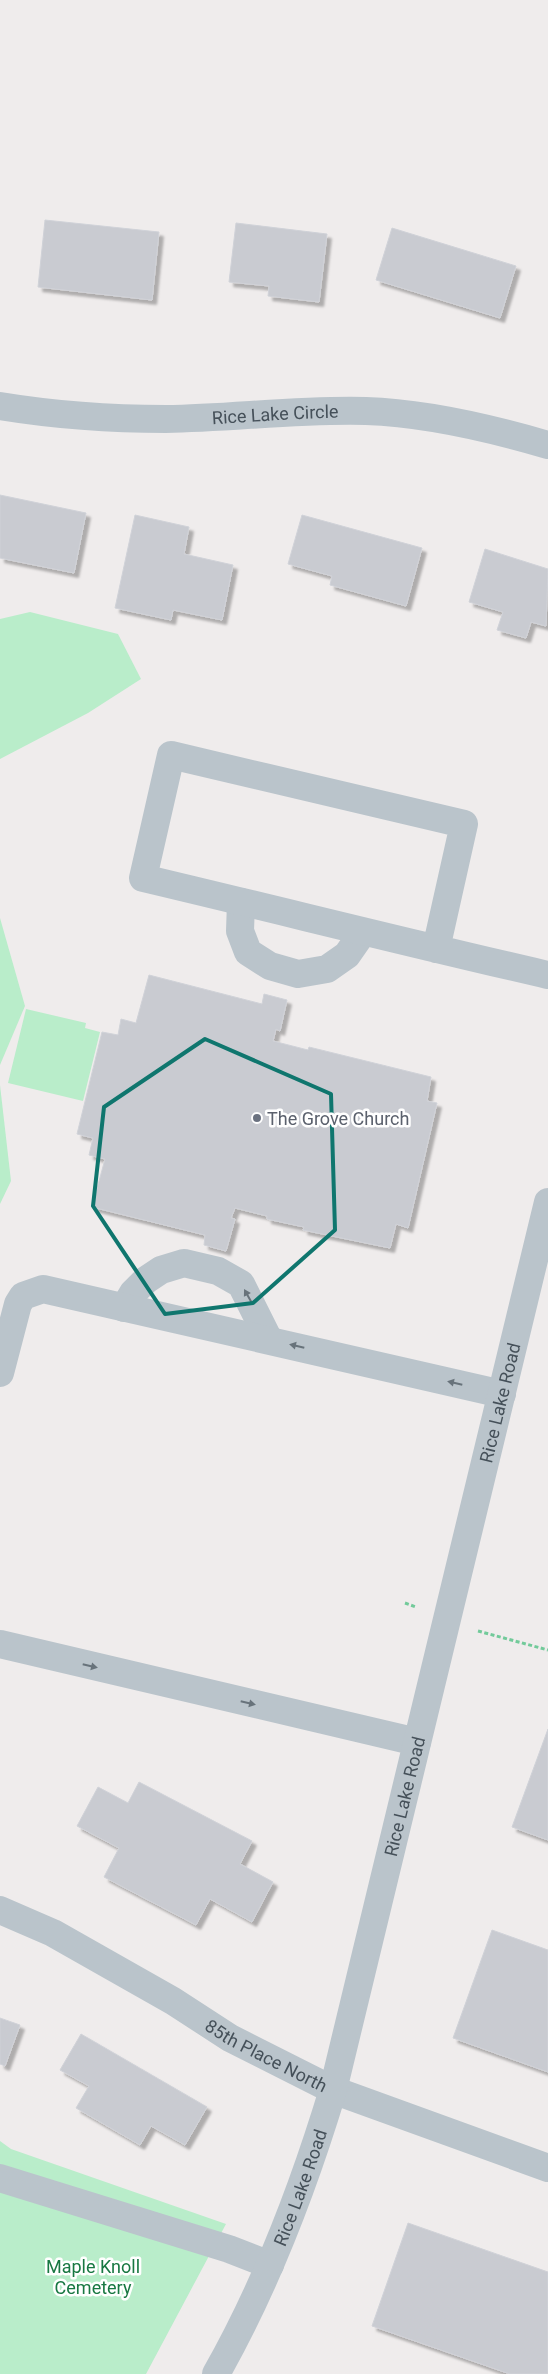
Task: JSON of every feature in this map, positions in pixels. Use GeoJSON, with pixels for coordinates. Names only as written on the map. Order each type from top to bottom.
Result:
{"type":"FeatureCollection","features":[{"type":"Feature","properties":{"kind":"street","name":"Rice Lake Circle"},"geometry":{"type":"LineString","coordinates":[[0,406],[37,412],[102,418],[167,419],[304,411],[368,411],[427,418],[501,431],[548,445]]}},
{"type":"Feature","properties":{"kind":"street"},"geometry":{"type":"LineString","coordinates":[[436,949],[464,824],[171,755],[143,878],[363,932],[436,949],[548,975]]}},
{"type":"Feature","properties":{"kind":"street"},"geometry":{"type":"LineString","coordinates":[[241,902],[240,931],[248,952],[270,966],[298,974],[327,969],[347,955],[363,932]]}},
{"type":"Feature","properties":{"kind":"street","name":"Rice Lake Road"},"geometry":{"type":"LineString","coordinates":[[216,2374],[244,2323],[294,2209],[333,2090],[548,1202]]}},
{"type":"Feature","properties":{"kind":"street"},"geometry":{"type":"LineString","coordinates":[[124,1308],[133,1293],[146,1280],[161,1270],[184,1263],[218,1271],[241,1284],[269,1340]]}},
{"type":"Feature","properties":{"kind":"street"},"geometry":{"type":"LineString","coordinates":[[0,1373],[18,1304],[23,1296],[43,1289],[502,1394]]}},
{"type":"Feature","properties":{"kind":"street"},"geometry":{"type":"LineString","coordinates":[[0,1644],[418,1742]]}},
{"type":"Feature","properties":{"kind":"street","name":"85th Place North"},"geometry":{"type":"LineString","coordinates":[[0,1910],[53,1933],[172,2001],[230,2038],[333,2090],[548,2168]]}},
{"type":"Feature","properties":{"kind":"street"},"geometry":{"type":"LineString","coordinates":[[0,2178],[229,2248],[270,2265]]}},
{"type":"Feature","properties":{"kind":"path"},"geometry":{"type":"LineString","coordinates":[[405,1603],[420,1609]]}},
{"type":"Feature","properties":{"kind":"path"},"geometry":{"type":"LineString","coordinates":[[476,1630],[548,1650]]}},
{"type":"Feature","properties":{"kind":"highlighted area"},"geometry":{"type":"Polygon","coordinates":[[[205,1039],[331,1094],[335,1230],[253,1303],[165,1314],[93,1206],[104,1107],[205,1039]]]}},
{"type":"Feature","properties":{"kind":"green space"},"geometry":{"type":"Polygon","coordinates":[[[30,612],[118,634],[141,679],[88,713],[0,759],[0,619],[30,612]]]}},
{"type":"Feature","properties":{"kind":"green space"},"geometry":{"type":"Polygon","coordinates":[[[0,918],[25,1006],[0,1065],[0,918]]]}},
{"type":"Feature","properties":{"kind":"green space"},"geometry":{"type":"Polygon","coordinates":[[[26,1009],[86,1023],[85,1028],[100,1032],[83,1101],[8,1083],[26,1009]]]}},
{"type":"Feature","properties":{"kind":"green space"},"geometry":{"type":"Polygon","coordinates":[[[0,1085],[11,1181],[0,1204],[0,1085]]]}},
{"type":"Feature","properties":{"kind":"green space","name":"Maple Knoll Cemetery"},"geometry":{"type":"Polygon","coordinates":[[[0,2141],[11,2149],[226,2224],[146,2374],[0,2374],[0,2141]]]}},
{"type":"Feature","properties":{"kind":"building"},"geometry":{"type":"Polygon","coordinates":[[[45,220],[159,232],[152,300],[38,287],[45,220]]]}},
{"type":"Feature","properties":{"kind":"building"},"geometry":{"type":"Polygon","coordinates":[[[236,223],[327,234],[319,302],[268,296],[269,286],[229,282],[236,223]]]}},
{"type":"Feature","properties":{"kind":"building"},"geometry":{"type":"Polygon","coordinates":[[[392,228],[516,266],[500,318],[376,280],[392,228]]]}},
{"type":"Feature","properties":{"kind":"building"},"geometry":{"type":"Polygon","coordinates":[[[0,495],[86,513],[74,573],[0,558],[0,495]]]}},
{"type":"Feature","properties":{"kind":"building"},"geometry":{"type":"Polygon","coordinates":[[[135,515],[189,527],[184,554],[233,565],[222,620],[173,610],[171,620],[115,608],[135,515]]]}},
{"type":"Feature","properties":{"kind":"building"},"geometry":{"type":"Polygon","coordinates":[[[302,515],[422,548],[406,606],[330,585],[332,576],[288,564],[302,515]]]}},
{"type":"Feature","properties":{"kind":"building"},"geometry":{"type":"Polygon","coordinates":[[[485,549],[548,569],[546,626],[531,622],[526,638],[497,630],[503,612],[469,602],[485,549]]]}},
{"type":"Feature","properties":{"kind":"building","name":"The Grove Church"},"geometry":{"type":"Polygon","coordinates":[[[149,975],[262,1004],[264,994],[287,1000],[280,1031],[276,1029],[273,1041],[308,1050],[309,1047],[431,1077],[427,1101],[437,1103],[408,1228],[396,1224],[390,1248],[303,1230],[304,1227],[267,1219],[267,1216],[235,1208],[231,1218],[235,1219],[226,1251],[204,1245],[205,1235],[92,1207],[105,1159],[89,1155],[93,1138],[77,1134],[102,1032],[118,1035],[121,1019],[136,1023],[149,975]]]}},
{"type":"Feature","properties":{"kind":"building"},"geometry":{"type":"Polygon","coordinates":[[[548,1729],[548,1840],[512,1827],[548,1729]]]}},
{"type":"Feature","properties":{"kind":"building"},"geometry":{"type":"Polygon","coordinates":[[[139,1782],[252,1841],[240,1864],[273,1882],[252,1922],[210,1899],[196,1925],[104,1877],[119,1848],[77,1826],[98,1787],[128,1803],[139,1782]]]}},
{"type":"Feature","properties":{"kind":"building"},"geometry":{"type":"Polygon","coordinates":[[[492,1930],[548,1950],[548,2072],[453,2038],[492,1930]]]}},
{"type":"Feature","properties":{"kind":"building"},"geometry":{"type":"Polygon","coordinates":[[[0,2018],[20,2025],[5,2066],[0,2064],[0,2018]]]}},
{"type":"Feature","properties":{"kind":"building"},"geometry":{"type":"Polygon","coordinates":[[[81,2034],[207,2107],[185,2145],[151,2126],[140,2145],[76,2108],[89,2086],[60,2070],[81,2034]]]}},
{"type":"Feature","properties":{"kind":"building"},"geometry":{"type":"Polygon","coordinates":[[[408,2223],[548,2272],[548,2374],[510,2374],[372,2326],[408,2223]]]}},
{"type":"Feature","properties":{"kind":"place","name":"The Grove Church"},"geometry":{"type":"Point","coordinates":[257,1118]}}]}
